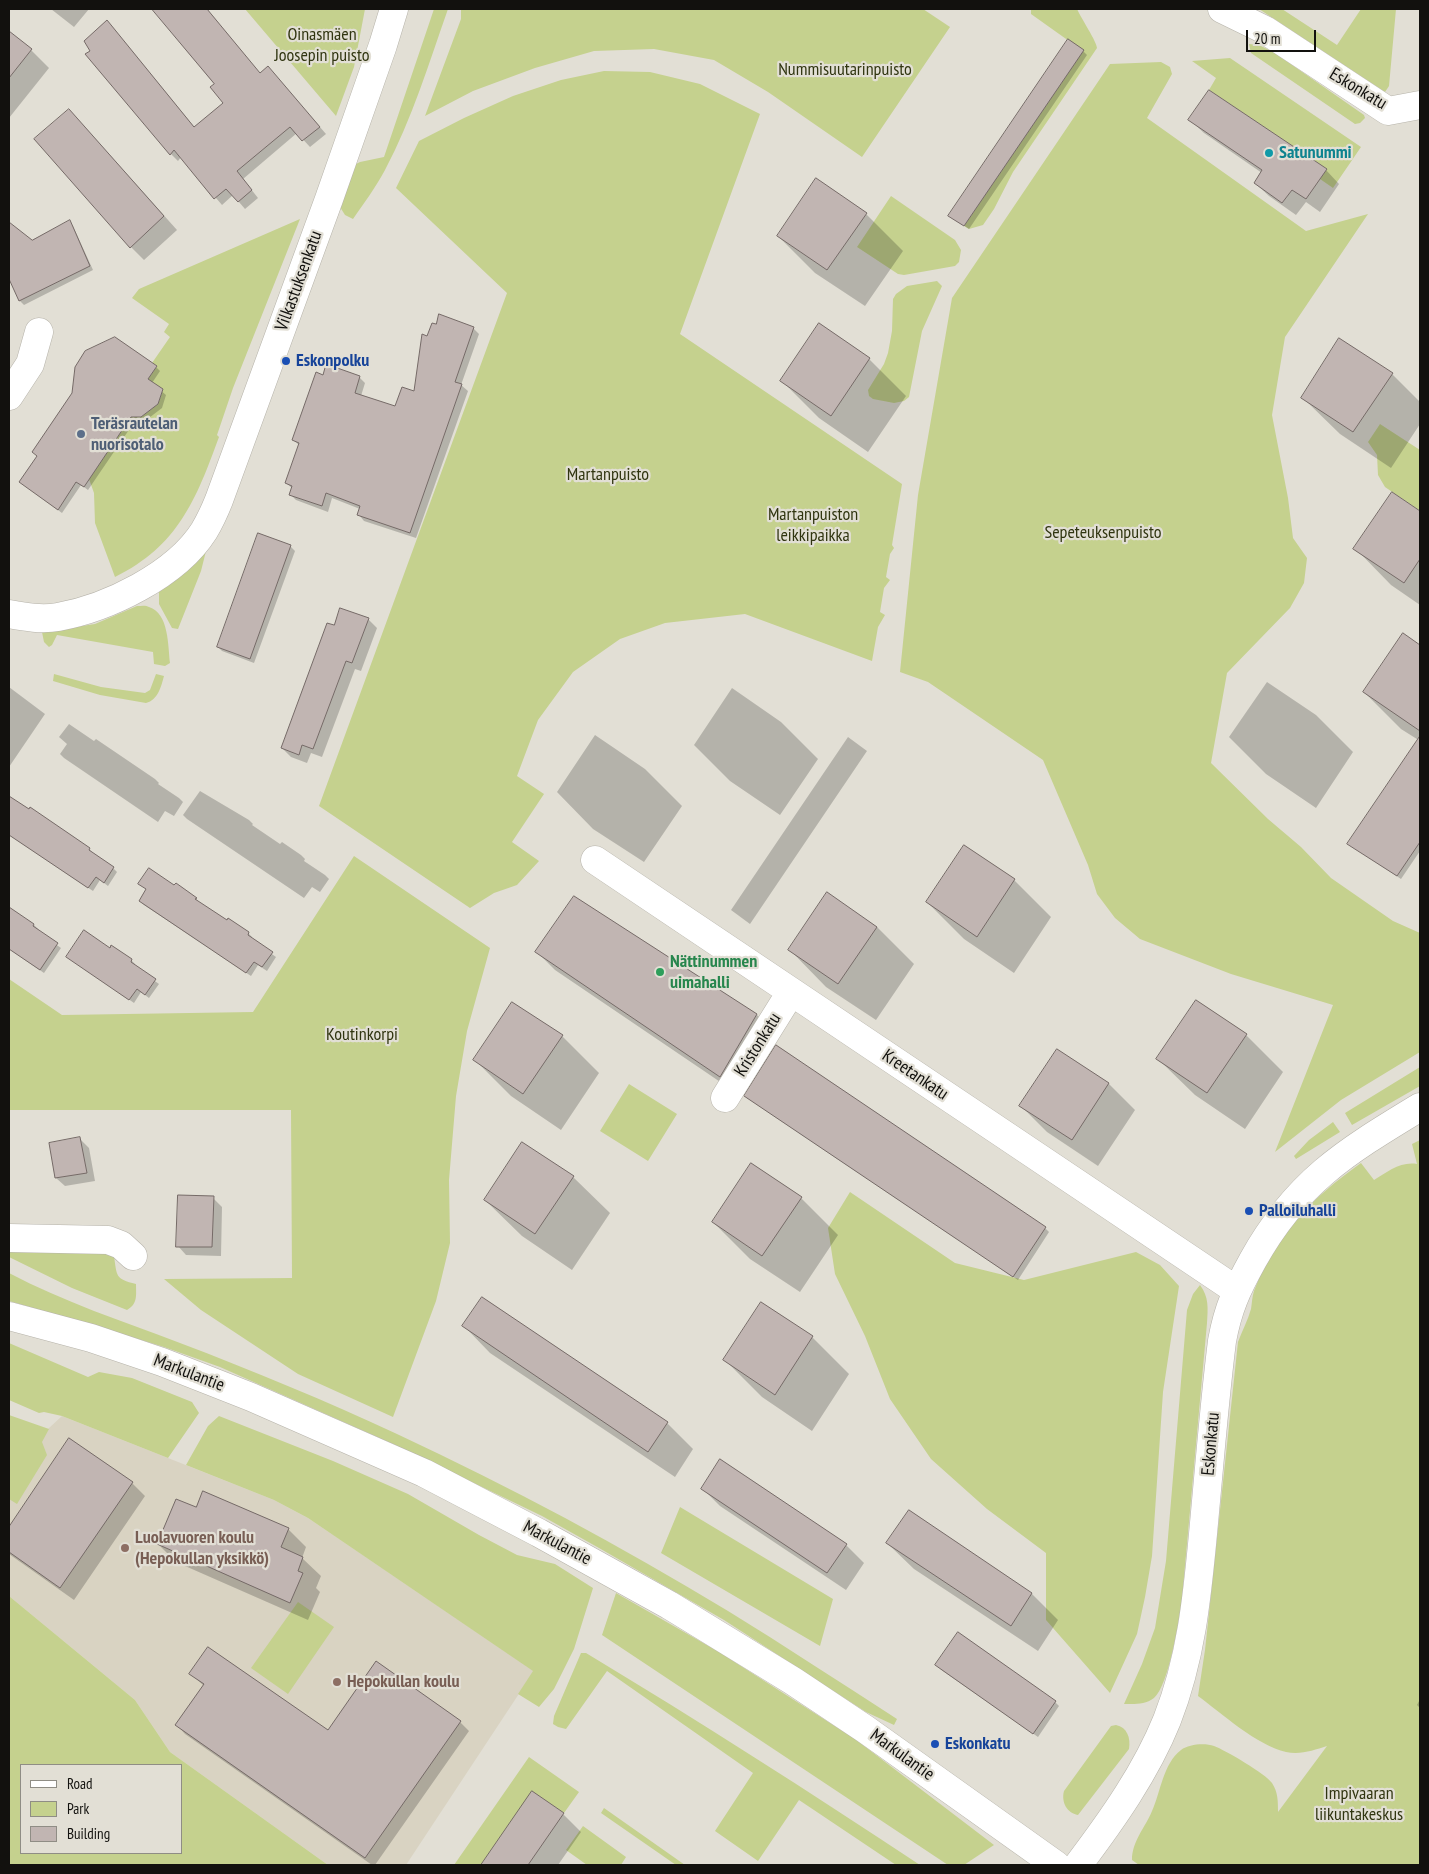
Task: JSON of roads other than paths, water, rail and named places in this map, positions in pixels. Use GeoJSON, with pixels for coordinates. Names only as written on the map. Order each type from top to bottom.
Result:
{"type":"FeatureCollection","features":[{"type":"Feature","properties":{"kind":"street","name":"Vilkastuksenkatu"},"geometry":{"type":"LineString","coordinates":[[9,614],[44,618],[58,617],[91,609],[131,592],[164,571],[187,552],[204,531],[220,500],[308,258],[394,9]]}},
{"type":"Feature","properties":{"kind":"street","name":"Eskonkatu"},"geometry":{"type":"LineString","coordinates":[[1222,9],[1265,30],[1388,111],[1420,105]]}},
{"type":"Feature","properties":{"kind":"street"},"geometry":{"type":"LineString","coordinates":[[9,396],[30,364],[39,332]]}},
{"type":"Feature","properties":{"kind":"street","name":"Kreetankatu"},"geometry":{"type":"LineString","coordinates":[[595,860],[1236,1290]]}},
{"type":"Feature","properties":{"kind":"street","name":"Kristonkatu"},"geometry":{"type":"LineString","coordinates":[[725,1098],[791,992]]}},
{"type":"Feature","properties":{"kind":"street","name":"Eskonkatu"},"geometry":{"type":"LineString","coordinates":[[1078,1865],[1129,1791],[1154,1748],[1167,1720],[1182,1675],[1195,1618],[1222,1341],[1226,1316],[1236,1290],[1268,1232],[1306,1187],[1325,1169],[1358,1145],[1420,1107]]}},
{"type":"Feature","properties":{"kind":"street"},"geometry":{"type":"LineString","coordinates":[[9,1238],[108,1240],[121,1246],[133,1256]]}},
{"type":"Feature","properties":{"kind":"street","name":"Markulantie"},"geometry":{"type":"LineString","coordinates":[[9,1316],[91,1338],[162,1362],[251,1397],[424,1473],[539,1532],[670,1605],[793,1681],[865,1728],[1056,1865]]}},
{"type":"Feature","properties":{"kind":"place","name":"Satunummi"},"geometry":{"type":"Point","coordinates":[1269,153]}},
{"type":"Feature","properties":{"kind":"place","name":"Eskonpolku"},"geometry":{"type":"Point","coordinates":[286,361]}},
{"type":"Feature","properties":{"kind":"place","name":"Teräsrautelan nuorisotalo"},"geometry":{"type":"Point","coordinates":[81,434]}},
{"type":"Feature","properties":{"kind":"place","name":"Nättinummen uimahalli"},"geometry":{"type":"Point","coordinates":[660,972]}},
{"type":"Feature","properties":{"kind":"place","name":"Palloiluhalli"},"geometry":{"type":"Point","coordinates":[1249,1211]}},
{"type":"Feature","properties":{"kind":"place","name":"Luolavuoren koulu (Hepokullan yksikkö)"},"geometry":{"type":"Point","coordinates":[125,1548]}},
{"type":"Feature","properties":{"kind":"place","name":"Hepokullan koulu"},"geometry":{"type":"Point","coordinates":[337,1682]}},
{"type":"Feature","properties":{"kind":"place","name":"Eskonkatu"},"geometry":{"type":"Point","coordinates":[935,1744]}},
{"type":"Feature","properties":{"kind":"park label","name":"Oinasmäen Joosepin puisto"},"geometry":{"type":"Point","coordinates":[322,45]}},
{"type":"Feature","properties":{"kind":"park label","name":"Nummisuutarinpuisto"},"geometry":{"type":"Point","coordinates":[845,70]}},
{"type":"Feature","properties":{"kind":"park label","name":"Martanpuisto"},"geometry":{"type":"Point","coordinates":[608,475]}},
{"type":"Feature","properties":{"kind":"park label","name":"Martanpuiston leikkipaikka"},"geometry":{"type":"Point","coordinates":[813,525]}},
{"type":"Feature","properties":{"kind":"park label","name":"Sepeteuksenpuisto"},"geometry":{"type":"Point","coordinates":[1103,533]}},
{"type":"Feature","properties":{"kind":"park label","name":"Koutinkorpi"},"geometry":{"type":"Point","coordinates":[362,1035]}},
{"type":"Feature","properties":{"kind":"park label","name":"Impivaaran liikuntakeskus"},"geometry":{"type":"Point","coordinates":[1359,1804]}}]}
